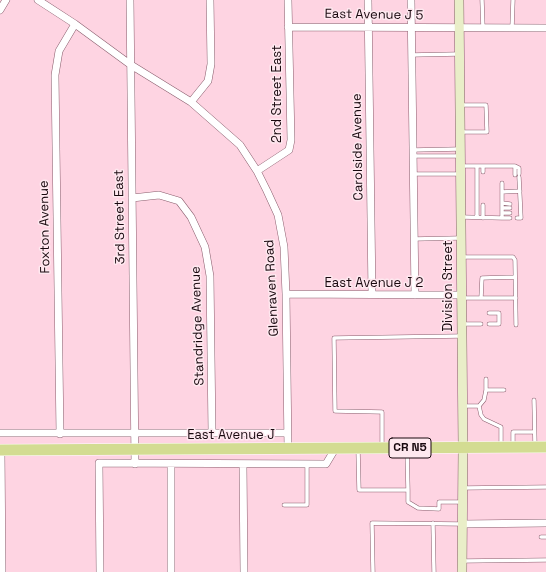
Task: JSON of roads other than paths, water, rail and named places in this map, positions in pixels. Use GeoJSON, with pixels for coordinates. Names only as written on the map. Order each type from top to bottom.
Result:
{"type":"FeatureCollection","features":[{"type":"Feature","properties":{"kind":"main road","name":"Division Street"},"geometry":{"type":"LineString","coordinates":[[459,0],[463,448],[462,572]]}},
{"type":"Feature","properties":{"kind":"main road","name":"CR N5"},"geometry":{"type":"LineString","coordinates":[[463,448],[540,447]]}},
{"type":"Feature","properties":{"kind":"main road","name":"East Avenue J"},"geometry":{"type":"LineString","coordinates":[[1,450],[135,448],[463,448]]}},
{"type":"Feature","properties":{"kind":"street"},"geometry":{"type":"LineString","coordinates":[[0,10],[6,0]]}},
{"type":"Feature","properties":{"kind":"street","name":"Glenraven Road"},"geometry":{"type":"LineString","coordinates":[[38,0],[75,24],[131,65],[191,102],[240,145],[257,171],[278,215],[284,247],[288,449]]}},
{"type":"Feature","properties":{"kind":"street","name":"3rd Street East"},"geometry":{"type":"LineString","coordinates":[[130,0],[135,464]]}},
{"type":"Feature","properties":{"kind":"street"},"geometry":{"type":"LineString","coordinates":[[191,102],[208,81],[211,64],[210,0]]}},
{"type":"Feature","properties":{"kind":"street","name":"2nd Street East"},"geometry":{"type":"LineString","coordinates":[[257,171],[289,150],[291,140],[288,0]]}},
{"type":"Feature","properties":{"kind":"street","name":"Carolside Avenue"},"geometry":{"type":"LineString","coordinates":[[368,0],[372,294]]}},
{"type":"Feature","properties":{"kind":"street"},"geometry":{"type":"LineString","coordinates":[[411,0],[414,295]]}},
{"type":"Feature","properties":{"kind":"street","name":"Foxton Avenue"},"geometry":{"type":"LineString","coordinates":[[60,434],[55,75],[59,51],[75,24]]}},
{"type":"Feature","properties":{"kind":"street","name":"East Avenue J 5"},"geometry":{"type":"LineString","coordinates":[[288,27],[546,28]]}},
{"type":"Feature","properties":{"kind":"street","name":"Standridge Avenue"},"geometry":{"type":"LineString","coordinates":[[132,198],[159,195],[179,201],[191,216],[205,247],[210,276],[212,433]]}},
{"type":"Feature","properties":{"kind":"street","name":"East Avenue J 2"},"geometry":{"type":"LineString","coordinates":[[286,294],[461,296]]}},
{"type":"Feature","properties":{"kind":"street","name":"East Avenue J"},"geometry":{"type":"LineString","coordinates":[[0,433],[287,433]]}},
{"type":"Feature","properties":{"kind":"street"},"geometry":{"type":"LineString","coordinates":[[100,572],[99,463],[326,464],[335,449]]}},
{"type":"Feature","properties":{"kind":"street"},"geometry":{"type":"LineString","coordinates":[[1,450],[2,572]]}},
{"type":"Feature","properties":{"kind":"street"},"geometry":{"type":"LineString","coordinates":[[171,464],[171,572]]}},
{"type":"Feature","properties":{"kind":"street"},"geometry":{"type":"LineString","coordinates":[[243,464],[244,572]]}},
{"type":"Feature","properties":{"kind":"street"},"geometry":{"type":"LineString","coordinates":[[462,524],[546,523]]}},
{"type":"Feature","properties":{"kind":"lane"},"geometry":{"type":"LineString","coordinates":[[482,0],[483,28]]}},
{"type":"Feature","properties":{"kind":"lane"},"geometry":{"type":"LineString","coordinates":[[512,28],[513,0]]}},
{"type":"Feature","properties":{"kind":"lane"},"geometry":{"type":"LineString","coordinates":[[411,54],[460,54]]}},
{"type":"Feature","properties":{"kind":"lane"},"geometry":{"type":"LineString","coordinates":[[460,105],[486,105],[487,132],[460,132]]}},
{"type":"Feature","properties":{"kind":"lane"},"geometry":{"type":"LineString","coordinates":[[413,153],[460,152]]}},
{"type":"Feature","properties":{"kind":"lane"},"geometry":{"type":"LineString","coordinates":[[413,153],[460,152]]}},
{"type":"Feature","properties":{"kind":"lane"},"geometry":{"type":"LineString","coordinates":[[477,166],[477,217]]}},
{"type":"Feature","properties":{"kind":"lane"},"geometry":{"type":"LineString","coordinates":[[413,174],[460,170],[477,166],[515,166],[519,168],[517,176],[520,184],[519,218]]}},
{"type":"Feature","properties":{"kind":"lane"},"geometry":{"type":"LineString","coordinates":[[482,172],[483,166]]}},
{"type":"Feature","properties":{"kind":"lane"},"geometry":{"type":"LineString","coordinates":[[502,166],[502,172]]}},
{"type":"Feature","properties":{"kind":"lane"},"geometry":{"type":"LineString","coordinates":[[502,183],[502,218]]}},
{"type":"Feature","properties":{"kind":"lane"},"geometry":{"type":"LineString","coordinates":[[502,192],[520,191]]}},
{"type":"Feature","properties":{"kind":"lane"},"geometry":{"type":"LineString","coordinates":[[483,205],[483,218]]}},
{"type":"Feature","properties":{"kind":"lane"},"geometry":{"type":"LineString","coordinates":[[502,206],[510,206]]}},
{"type":"Feature","properties":{"kind":"lane"},"geometry":{"type":"LineString","coordinates":[[502,213],[510,213]]}},
{"type":"Feature","properties":{"kind":"lane"},"geometry":{"type":"LineString","coordinates":[[461,217],[510,218]]}},
{"type":"Feature","properties":{"kind":"lane"},"geometry":{"type":"LineString","coordinates":[[414,239],[461,238]]}},
{"type":"Feature","properties":{"kind":"lane"},"geometry":{"type":"LineString","coordinates":[[461,257],[513,257],[515,260],[516,325]]}},
{"type":"Feature","properties":{"kind":"lane"},"geometry":{"type":"LineString","coordinates":[[481,298],[482,278],[515,277]]}},
{"type":"Feature","properties":{"kind":"lane"},"geometry":{"type":"LineString","coordinates":[[461,296],[481,298],[516,298]]}},
{"type":"Feature","properties":{"kind":"lane"},"geometry":{"type":"LineString","coordinates":[[489,313],[499,313],[499,324],[490,324]]}},
{"type":"Feature","properties":{"kind":"lane"},"geometry":{"type":"LineString","coordinates":[[462,324],[481,324]]}},
{"type":"Feature","properties":{"kind":"lane"},"geometry":{"type":"LineString","coordinates":[[382,448],[382,412],[336,411],[334,338],[462,336]]}},
{"type":"Feature","properties":{"kind":"lane"},"geometry":{"type":"LineString","coordinates":[[479,406],[484,400],[486,378]]}},
{"type":"Feature","properties":{"kind":"lane"},"geometry":{"type":"LineString","coordinates":[[486,390],[504,390]]}},
{"type":"Feature","properties":{"kind":"lane"},"geometry":{"type":"LineString","coordinates":[[534,400],[534,432],[540,447]]}},
{"type":"Feature","properties":{"kind":"lane"},"geometry":{"type":"LineString","coordinates":[[462,406],[479,406]]}},
{"type":"Feature","properties":{"kind":"lane"},"geometry":{"type":"LineString","coordinates":[[479,406],[481,415],[484,419],[501,426],[502,447]]}},
{"type":"Feature","properties":{"kind":"lane"},"geometry":{"type":"LineString","coordinates":[[513,447],[513,432],[534,432]]}},
{"type":"Feature","properties":{"kind":"lane"},"geometry":{"type":"LineString","coordinates":[[358,448],[359,490],[408,490]]}},
{"type":"Feature","properties":{"kind":"lane"},"geometry":{"type":"LineString","coordinates":[[407,448],[408,502],[418,508],[439,509],[439,502],[462,502]]}},
{"type":"Feature","properties":{"kind":"lane"},"geometry":{"type":"LineString","coordinates":[[284,505],[307,505],[307,464]]}},
{"type":"Feature","properties":{"kind":"lane"},"geometry":{"type":"LineString","coordinates":[[463,488],[546,487]]}},
{"type":"Feature","properties":{"kind":"lane"},"geometry":{"type":"LineString","coordinates":[[373,572],[372,523],[462,524]]}},
{"type":"Feature","properties":{"kind":"lane"},"geometry":{"type":"LineString","coordinates":[[433,523],[434,572]]}},
{"type":"Feature","properties":{"kind":"lane"},"geometry":{"type":"LineString","coordinates":[[541,537],[546,537]]}},
{"type":"Feature","properties":{"kind":"lane"},"geometry":{"type":"LineString","coordinates":[[462,561],[546,560]]}}]}
